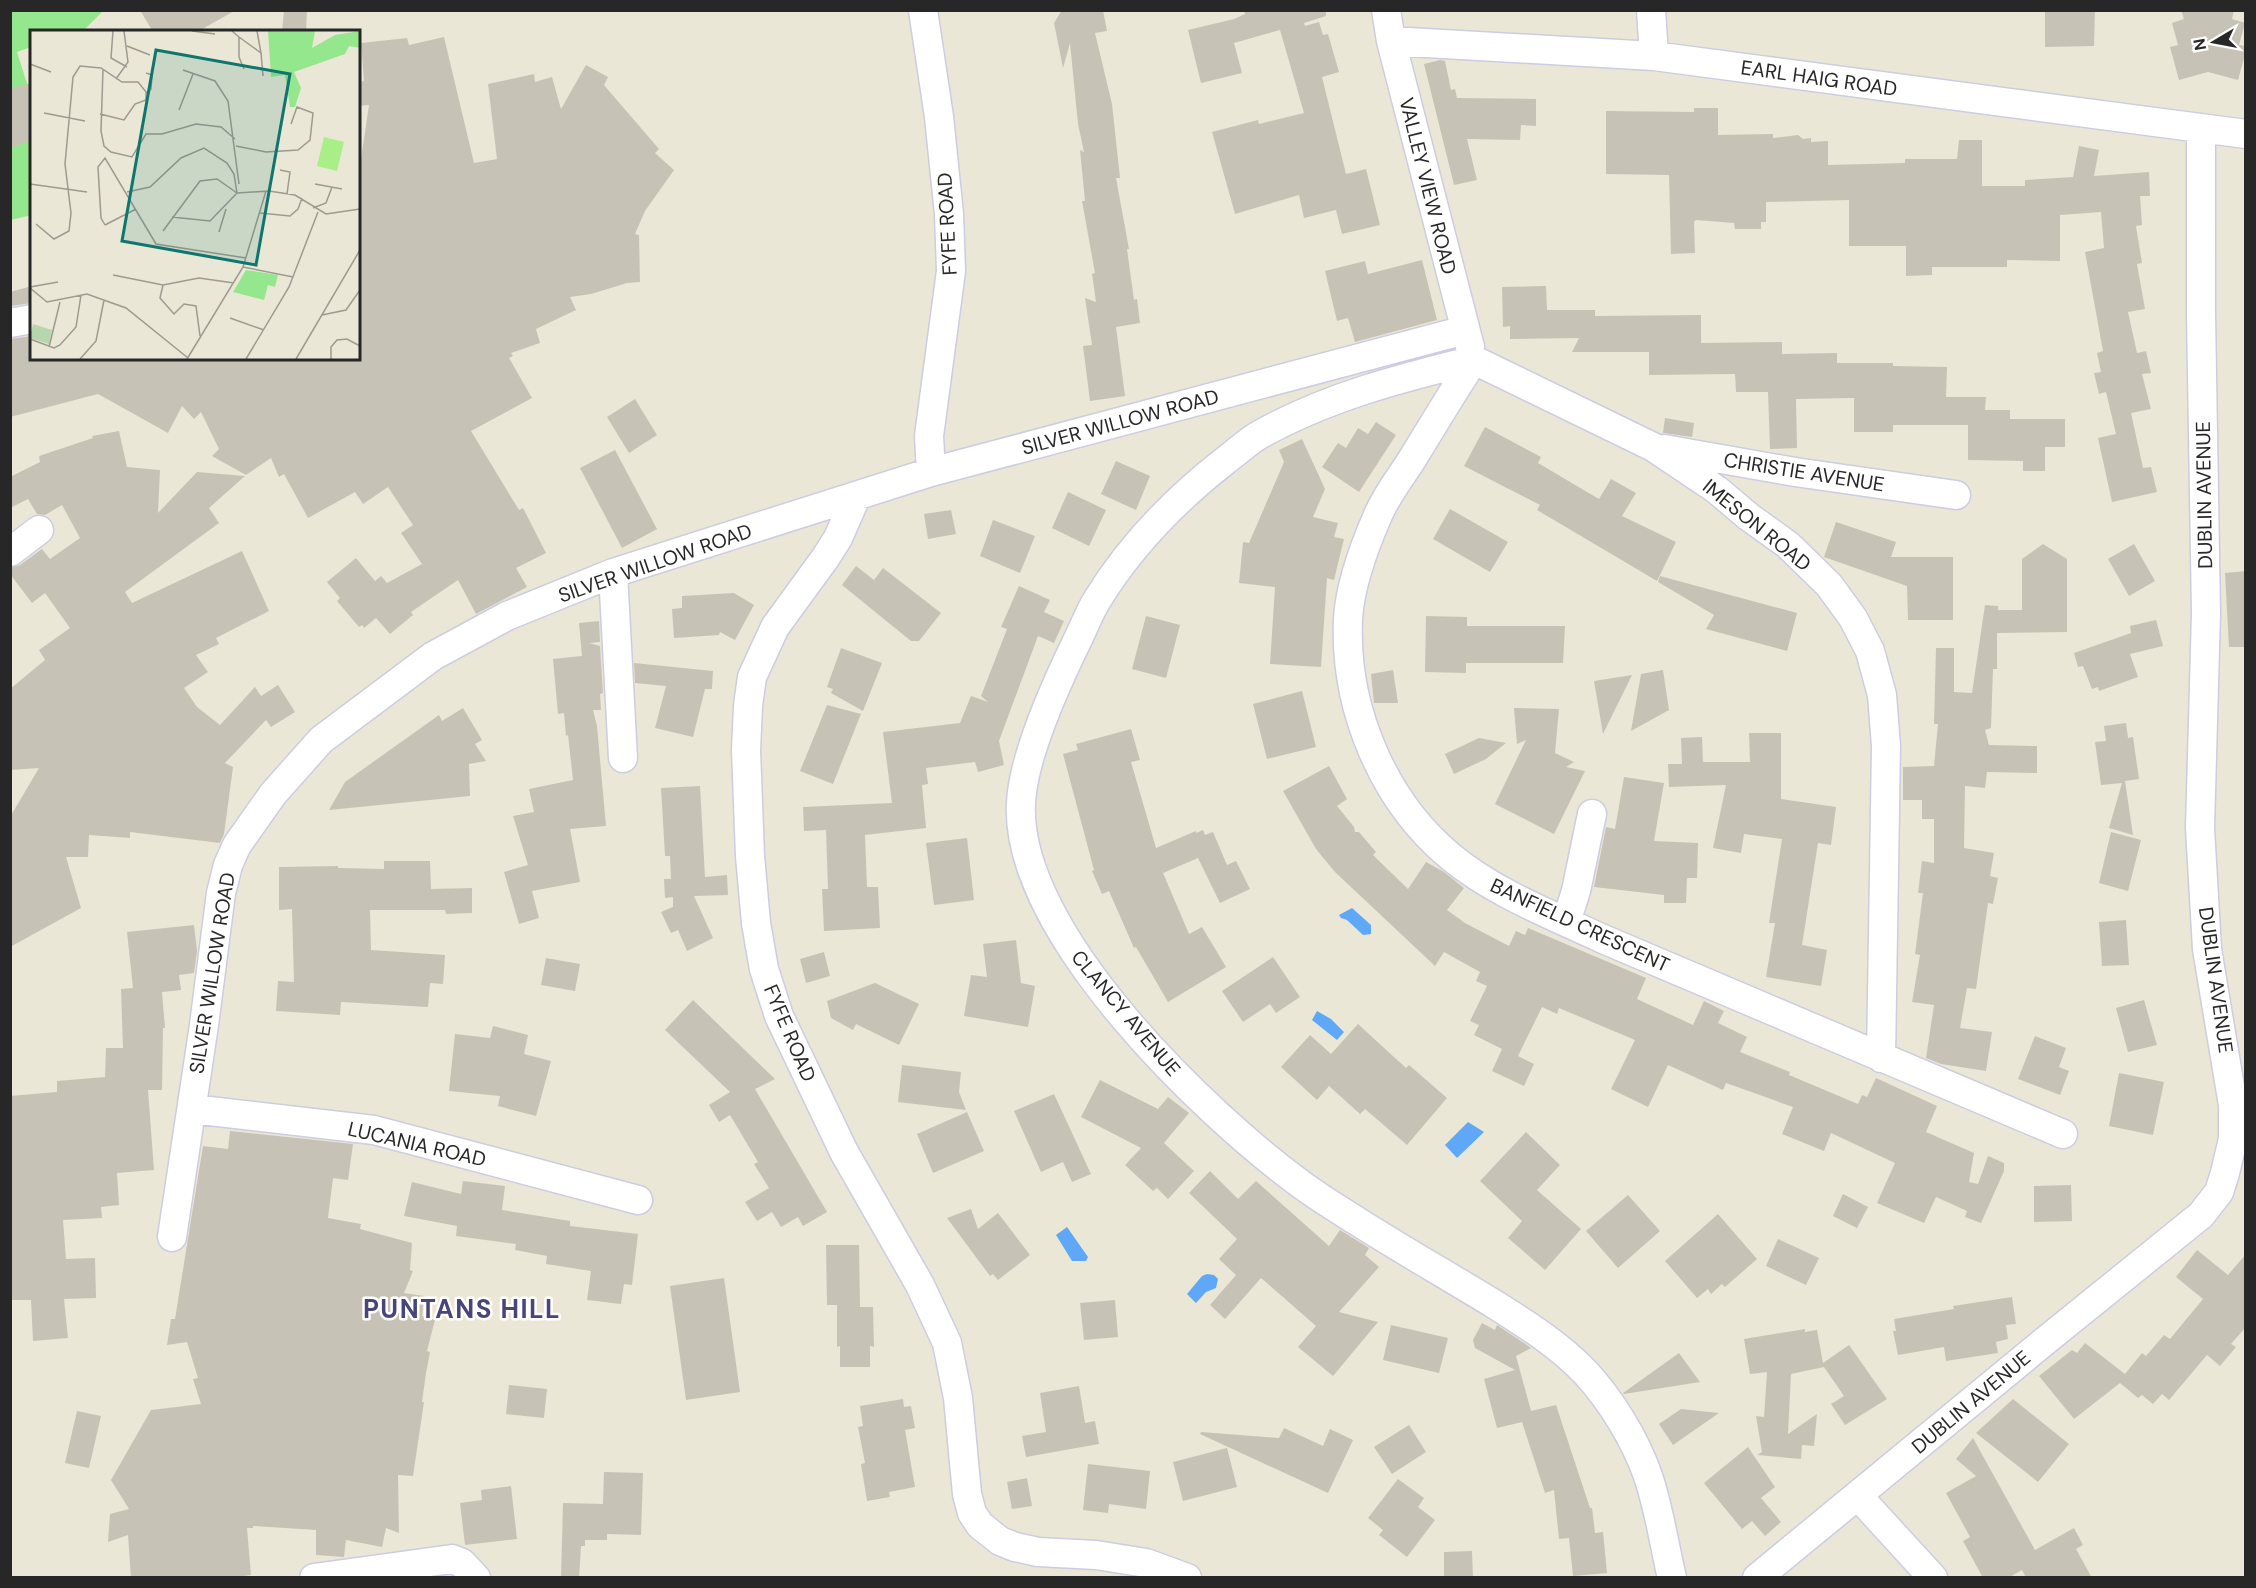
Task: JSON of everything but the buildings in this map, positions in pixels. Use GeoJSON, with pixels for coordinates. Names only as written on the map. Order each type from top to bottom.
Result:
{"type":"FeatureCollection","features":[{"type":"Feature","properties":{"kind":"street","name":"FYFE ROAD"},"geometry":{"type":"LineString","coordinates":[[923,10],[940,128],[949,214],[951,271],[930,426],[931,472]]}},
{"type":"Feature","properties":{"kind":"street","name":"VALLEY VIEW ROAD"},"geometry":{"type":"LineString","coordinates":[[1386,10],[1391,41],[1474,360]]}},
{"type":"Feature","properties":{"kind":"street"},"geometry":{"type":"LineString","coordinates":[[1651,10],[1654,56]]}},
{"type":"Feature","properties":{"kind":"street","name":"EARL HAIG ROAD"},"geometry":{"type":"LineString","coordinates":[[1391,41],[1654,56],[2246,134]]}},
{"type":"Feature","properties":{"kind":"street","name":"DUBLIN AVENUE"},"geometry":{"type":"LineString","coordinates":[[1757,1578],[2201,1215],[2219,1192],[2225,1173],[2233,1139],[2233,1105],[2207,949],[2200,828],[2206,613],[2201,314],[2201,128]]}},
{"type":"Feature","properties":{"kind":"street"},"geometry":{"type":"LineString","coordinates":[[10,323],[30,319]]}},
{"type":"Feature","properties":{"kind":"street","name":"SILVER WILLOW ROAD"},"geometry":{"type":"LineString","coordinates":[[172,1238],[221,893],[228,865],[237,845],[273,794],[321,740],[433,656],[507,616],[613,573],[931,472],[1465,330]]}},
{"type":"Feature","properties":{"kind":"street","name":"IMESON ROAD"},"geometry":{"type":"LineString","coordinates":[[1474,360],[1653,447],[1717,490],[1749,517],[1788,544],[1828,585],[1853,618],[1870,651],[1882,695],[1886,746],[1881,1058]]}},
{"type":"Feature","properties":{"kind":"street","name":"BANFIELD CRESCENT"},"geometry":{"type":"LineString","coordinates":[[1474,360],[1378,513],[1357,572],[1348,619],[1355,695],[1368,741],[1386,778],[1423,832],[1453,859],[1507,894],[1566,922],[2063,1134]]}},
{"type":"Feature","properties":{"kind":"street","name":"CLANCY AVENUE"},"geometry":{"type":"LineString","coordinates":[[1474,360],[1392,380],[1324,405],[1258,435],[1195,484],[1143,537],[1096,601],[1064,668],[1026,774],[1021,802],[1022,833],[1027,855],[1043,896],[1070,947],[1102,991],[1145,1042],[1186,1084],[1246,1140],[1303,1185],[1514,1317],[1552,1344],[1585,1372],[1614,1410],[1634,1444],[1648,1476],[1672,1578]]}},
{"type":"Feature","properties":{"kind":"street","name":"CHRISTIE AVENUE"},"geometry":{"type":"LineString","coordinates":[[1653,447],[1795,472],[1956,495]]}},
{"type":"Feature","properties":{"kind":"street","name":"FYFE ROAD"},"geometry":{"type":"LineString","coordinates":[[856,497],[838,538],[775,627],[752,677],[746,750],[750,856],[756,923],[764,969],[778,1016],[844,1152],[920,1285],[947,1343],[958,1398],[967,1494],[972,1513],[980,1525],[1000,1541],[1015,1547],[1038,1552],[1096,1556],[1146,1563],[1187,1578]]}},
{"type":"Feature","properties":{"kind":"street"},"geometry":{"type":"LineString","coordinates":[[10,552],[39,530]]}},
{"type":"Feature","properties":{"kind":"street"},"geometry":{"type":"LineString","coordinates":[[613,573],[623,758]]}},
{"type":"Feature","properties":{"kind":"street"},"geometry":{"type":"LineString","coordinates":[[1566,922],[1576,891],[1592,814]]}},
{"type":"Feature","properties":{"kind":"street","name":"LUCANIA ROAD"},"geometry":{"type":"LineString","coordinates":[[192,1109],[374,1130],[638,1200]]}},
{"type":"Feature","properties":{"kind":"street"},"geometry":{"type":"LineString","coordinates":[[1858,1496],[1933,1578]]}},
{"type":"Feature","properties":{"kind":"street"},"geometry":{"type":"LineString","coordinates":[[314,1578],[452,1559],[462,1563],[476,1578]]}},
{"type":"Feature","properties":{"kind":"green space"},"geometry":{"type":"Polygon","coordinates":[[[11,11],[103,11],[84,30],[30,30],[30,47],[17,52],[30,93],[30,215],[11,220],[11,11]]]}},
{"type":"Feature","properties":{"kind":"water"},"geometry":{"type":"Polygon","coordinates":[[[1352,908],[1371,925],[1371,934],[1363,935],[1347,920],[1341,918],[1339,915],[1352,908]]]}},
{"type":"Feature","properties":{"kind":"water"},"geometry":{"type":"Polygon","coordinates":[[[1317,1011],[1331,1019],[1344,1032],[1337,1040],[1312,1020],[1317,1011]]]}},
{"type":"Feature","properties":{"kind":"water"},"geometry":{"type":"Polygon","coordinates":[[[1468,1122],[1484,1132],[1457,1158],[1445,1145],[1468,1122]]]}},
{"type":"Feature","properties":{"kind":"water"},"geometry":{"type":"Polygon","coordinates":[[[1067,1227],[1088,1257],[1086,1261],[1072,1261],[1056,1235],[1067,1227]]]}},
{"type":"Feature","properties":{"kind":"water"},"geometry":{"type":"Polygon","coordinates":[[[1214,1275],[1218,1279],[1216,1288],[1206,1292],[1196,1303],[1187,1294],[1202,1276],[1214,1275]]]}},
{"type":"Feature","properties":{"kind":"district","name":"PUNTANS HILL"},"geometry":{"type":"Point","coordinates":[462,1309]}}]}
